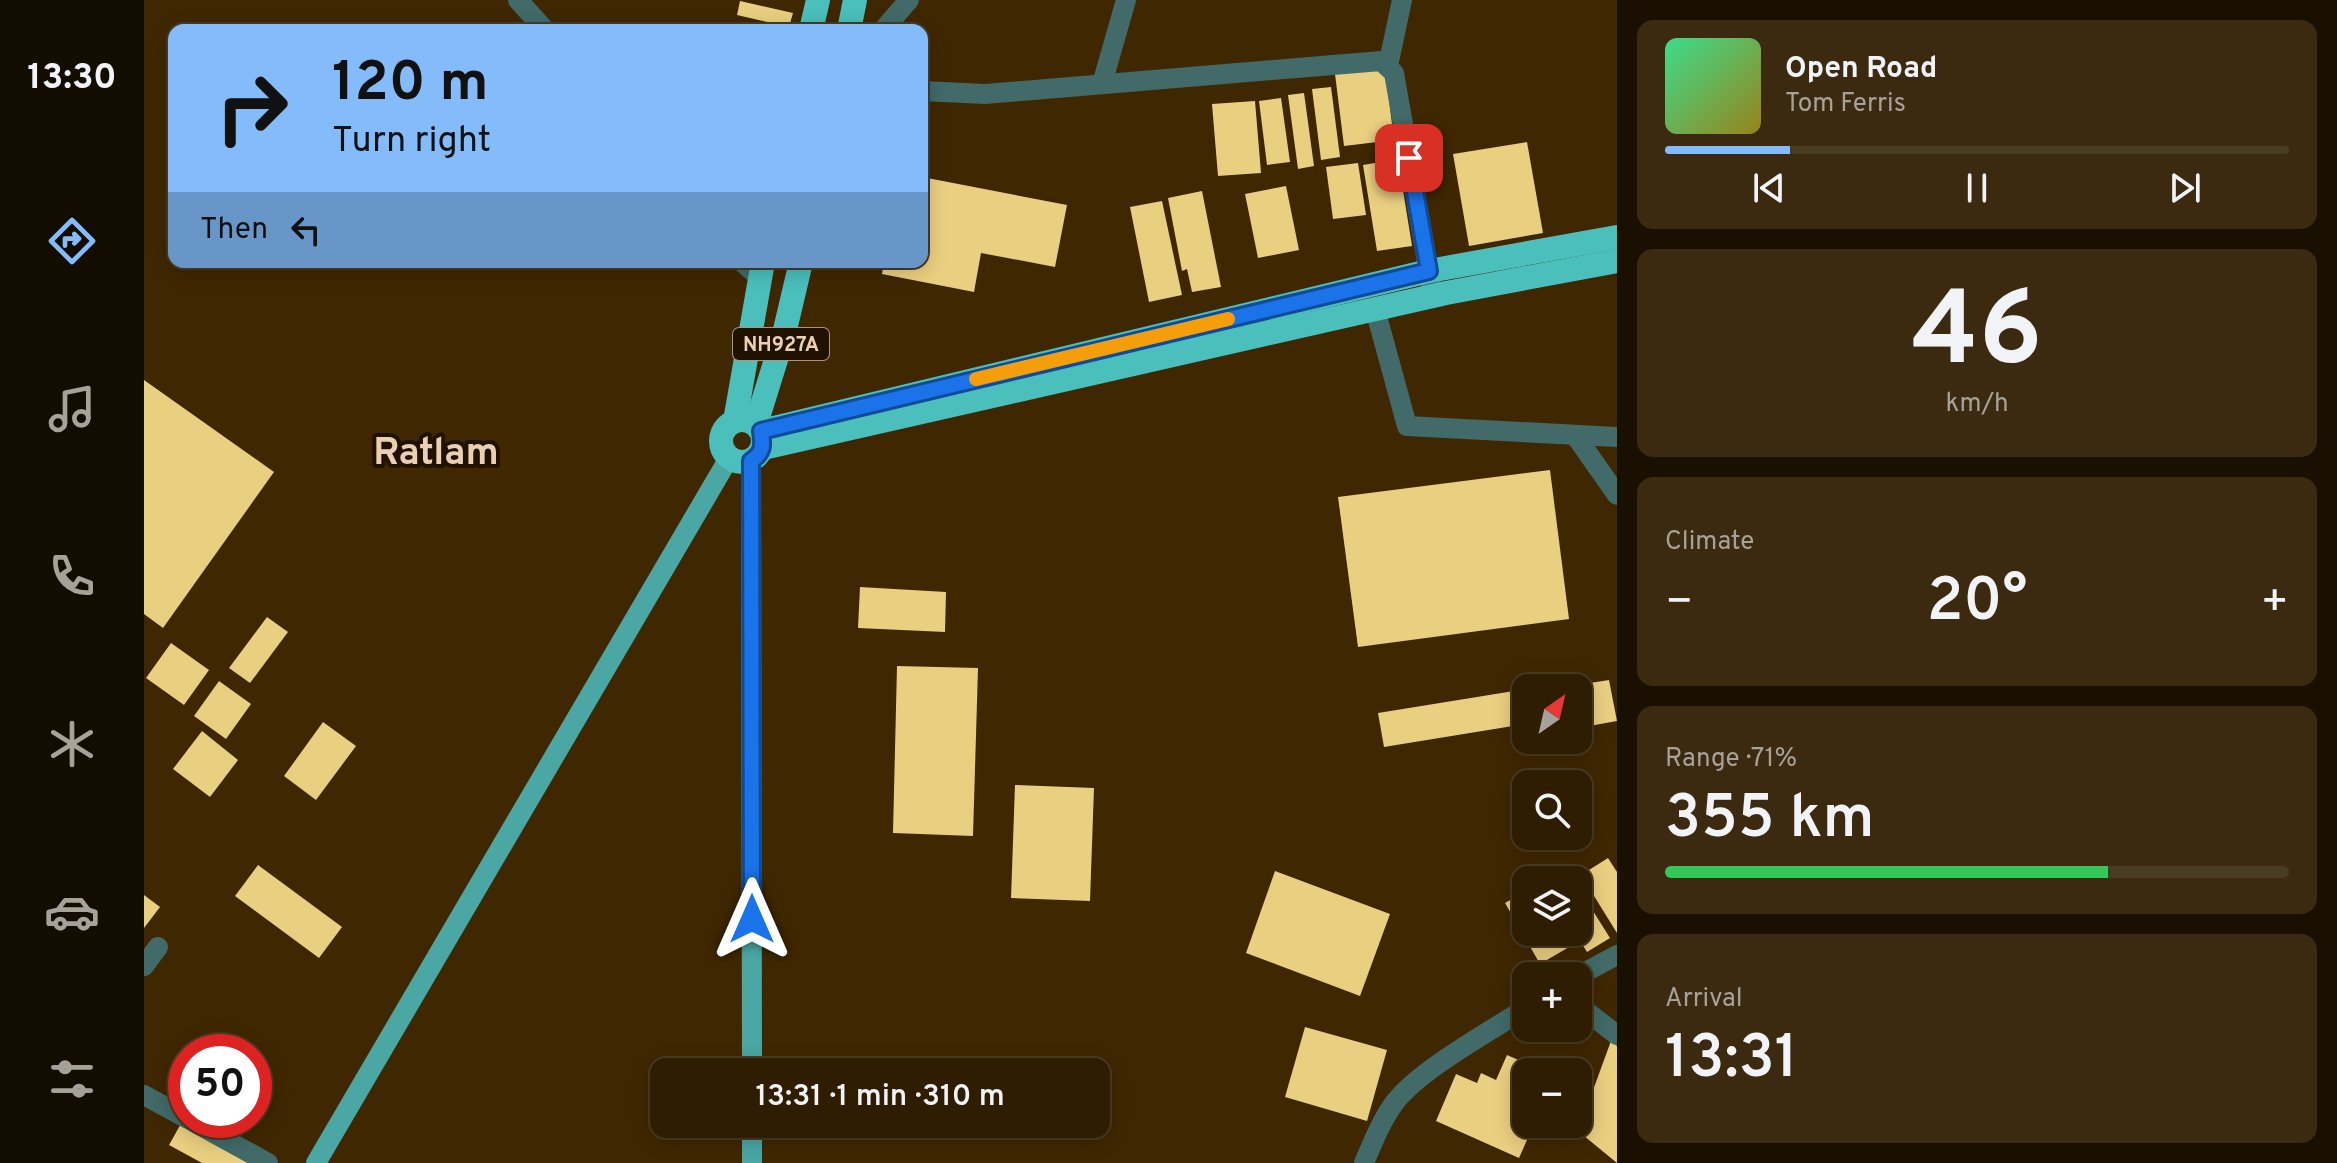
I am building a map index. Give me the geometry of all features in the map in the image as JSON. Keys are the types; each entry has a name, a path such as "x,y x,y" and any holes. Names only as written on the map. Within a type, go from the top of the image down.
{"highway":[{"path":"811,24 818,0"},
{"path":"850,24 855,0"},
{"path":"749,440 1429,271 1617,237"},
{"path":"749,440 1433,296 1617,261"},
{"name":"NH927A","path":"749,440 755,268"},
{"name":"NH927A","path":"749,440 784,334 800,268"}],"main road":[{"path":"749,440 752,1058"},
{"path":"316,1163 749,440"},
{"path":"752,1138 752,1163"}],"street":[{"path":"518,0 540,24"},
{"path":"808,0 809,24"},
{"path":"888,24 909,0"},
{"path":"1102,84 1126,0"},
{"path":"1388,66 1402,0"},
{"path":"928,91 985,94 1381,61 1394,73 1433,296"},
{"path":"1375,309 1407,426 1617,437"},
{"path":"1575,435 1617,495"},
{"path":"144,966 158,947"},
{"path":"1592,968 1617,955"},
{"path":"1592,1016 1617,1035"},
{"path":"1364,1163 1379,1127 1396,1101 1418,1080 1512,1017"},
{"path":"144,1095 168,1108"},
{"path":"223,1138 268,1163"}],"building":[{"path":"740,1 793,13 790,24 737,15"},
{"path":"1385,68 1394,140 1344,146 1335,74"},
{"path":"1331,87 1340,157 1321,160 1312,89"},
{"path":"1304,93 1314,166 1298,169 1288,95"},
{"path":"1281,98 1290,162 1267,165 1259,101"},
{"path":"1255,101 1261,173 1218,176 1212,104"},
{"path":"1527,142 1543,233 1469,246 1453,154"},
{"path":"1398,159 1412,246 1377,251 1363,165"},
{"path":"1358,163 1366,215 1333,219 1326,167"},
{"path":"928,178 1067,205 1055,267 981,253 974,292 882,274 883,268 928,268"},
{"path":"1286,186 1299,250 1258,258 1245,194"},
{"path":"1202,191 1221,287 1192,292 1187,269 1182,271 1168,198"},
{"path":"1162,201 1182,295 1149,302 1130,207"},
{"path":"144,380 274,472 163,628 144,614"},
{"path":"1550,470 1569,619 1358,647 1338,497"},
{"path":"860,587 946,592 945,632 858,628"},
{"path":"267,617 288,632 250,683 229,668"},
{"path":"171,643 209,670 184,705 146,678"},
{"path":"897,666 978,668 973,836 893,833"},
{"path":"1609,680 1617,721 1592,725 1592,683"},
{"path":"219,681 251,704 226,739 194,716"},
{"path":"1512,691 1512,726 1384,747 1378,713"},
{"path":"323,722 356,746 316,800 284,776"},
{"path":"202,731 238,760 210,797 173,769"},
{"path":"1015,785 1094,788 1090,901 1011,898"},
{"path":"1608,858 1617,872 1617,933 1592,893 1592,868"},
{"path":"258,865 342,927 319,958 235,896"},
{"path":"1275,871 1390,914 1360,996 1246,953"},
{"path":"144,895 160,907 144,928"},
{"path":"1512,899 1512,915 1505,903"},
{"path":"1592,909 1610,938 1587,952 1583,946 1592,946"},
{"path":"1530,946 1571,946 1543,962 1539,962"},
{"path":"1305,1027 1387,1050 1367,1121 1285,1097"},
{"path":"1611,1041 1617,1046 1617,1163 1587,1138 1592,1138 1592,1093"},
{"path":"1507,1055 1514,1058 1512,1138 1528,1138 1519,1158 1436,1121 1456,1074 1477,1083 1481,1073 1496,1080"},
{"path":"173,1138 215,1138 259,1163 202,1163 169,1145"}],"slow traffic":[{"path":"976,379 1228,319"}],"district":[{"name":"Ratlam","path":"436,451"}],"route":[{"path":"752,919 751,461 759,456 763,448 761,431 1429,271 1409,158"}]}
